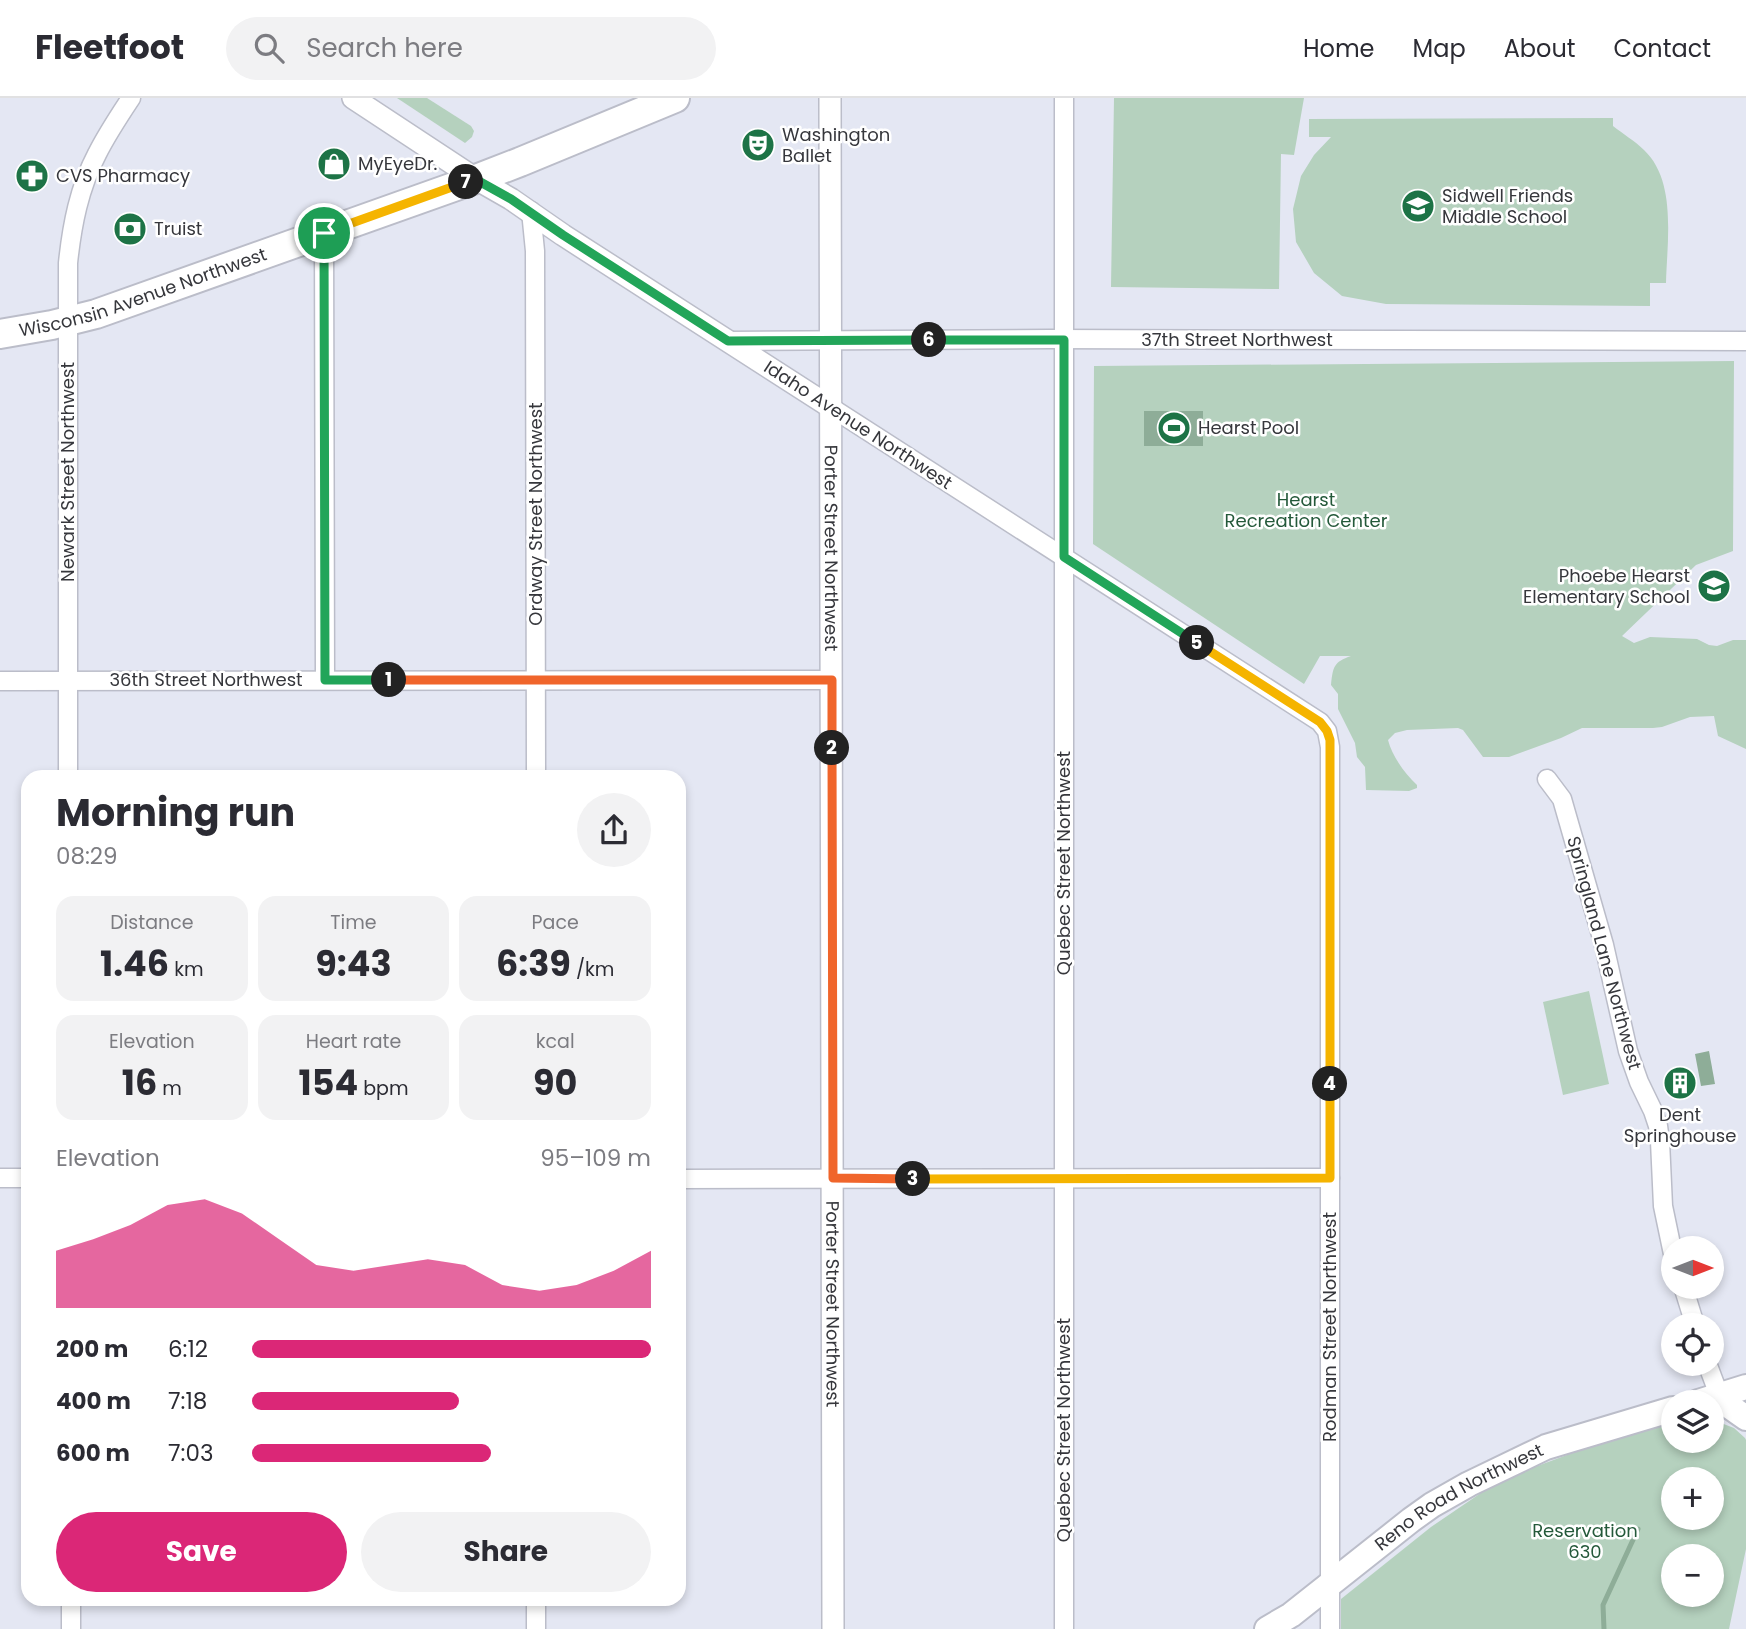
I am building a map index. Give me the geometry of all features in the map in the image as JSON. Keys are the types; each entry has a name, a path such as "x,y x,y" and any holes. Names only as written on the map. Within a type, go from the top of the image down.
{"main road":[{"name":"Wisconsin Avenue Northwest","path":"0,334 93,315 475,179 675,98"},
{"path":"1724,1394 1746,1387"},
{"path":"1724,1403 1746,1418"},
{"name":"Reno Road Northwest","path":"1267,1629 1291,1615 1425,1510 1486,1475 1546,1447 1661,1413"}],"street":[{"name":"Newark Street Northwest","path":"68,770 68,263 71,234 80,196 96,155 131,98"},
{"name":"Idaho Avenue Northwest","path":"353,98 1320,722 1327,731"},
{"name":"Porter Street Northwest","path":"830,98 833,1629"},
{"name":"Quebec Street Northwest","path":"1064,98 1064,1629"},
{"name":"Ordway Street Northwest","path":"531,211 535,251 536,770"},
{"path":"324,233 325,680"},
{"path":"535,251 549,240 563,235"},
{"name":"37th Street Northwest","path":"728,341 1746,341"},
{"name":"36th Street Northwest","path":"0,681 832,680"},
{"name":"Rodman Street Northwest","path":"1327,731 1330,747 1330,1629"},
{"name":"Springland Lane Northwest","path":"1547,779 1562,799 1607,956 1628,1051 1658,1126 1663,1206 1669,1236"},
{"path":"0,1178 21,1178"},
{"path":"686,1179 1330,1178"},
{"path":"71,1606 71,1629"},
{"path":"536,1606 536,1629"}],"green space":[{"path":"397,98 427,98 471,126 474,131 472,137 465,143"},
{"path":"1114,98 1304,98 1294,155 1281,154 1279,289 1111,287"},
{"path":"1613,118 1613,126 1640,147 1654,163 1666,195 1666,283 1650,283 1650,306 1386,304 1342,296 1314,273 1296,242 1293,209 1301,176 1314,155 1331,137 1309,137 1309,119"},
{"name":"Hearst Recreation Center","path":"1734,361 1733,551 1696,565 1622,636 1634,643 1650,637 1697,639 1717,646 1733,640 1746,640 1746,749 1718,736 1714,716 1690,717 1653,728 1582,728 1509,757 1483,757 1463,730 1458,728 1407,730 1395,733 1388,740 1396,758 1417,788 1409,791 1366,790 1365,767 1357,757 1355,743 1338,709 1338,694 1331,685 1335,666 1351,656 1320,656 1304,684 1093,544 1094,366"},
{"path":"1589,991 1609,1084 1563,1095 1543,1002"},
{"name":"Reservation 630","path":"1724,1424 1734,1428 1745,1438 1746,1549 1729,1629 1341,1629 1341,1599 1431,1527 1500,1480 1575,1452 1661,1425 1661,1453 1724,1453"}],"shaded area":[{"name":"Hearst Pool","path":"1144,411 1203,411 1203,446 1144,446"},
{"path":"1709,1051 1715,1084 1701,1086 1695,1054"}],"waterway":[{"path":"1604,1629 1603,1605 1638,1529"}],"place":[{"name":"Washington Ballet","path":"758,145"},
{"name":"MyEyeDr.","path":"334,164"},
{"name":"CVS Pharmacy","path":"32,176"},
{"name":"Sidwell Friends Middle School","path":"1418,206"},
{"name":"Truist","path":"130,229"},
{"name":"Hearst Pool","path":"1174,428"},
{"name":"Phoebe Hearst Elementary School","path":"1714,586"},
{"name":"Dent Springhouse","path":"1680,1083"}],"route":[{"path":"475,179 531,211 563,235 728,341 1064,340 1064,557 1320,722 1330,740 1330,1178 833,1178 832,680 325,680 324,233 475,179"}]}
